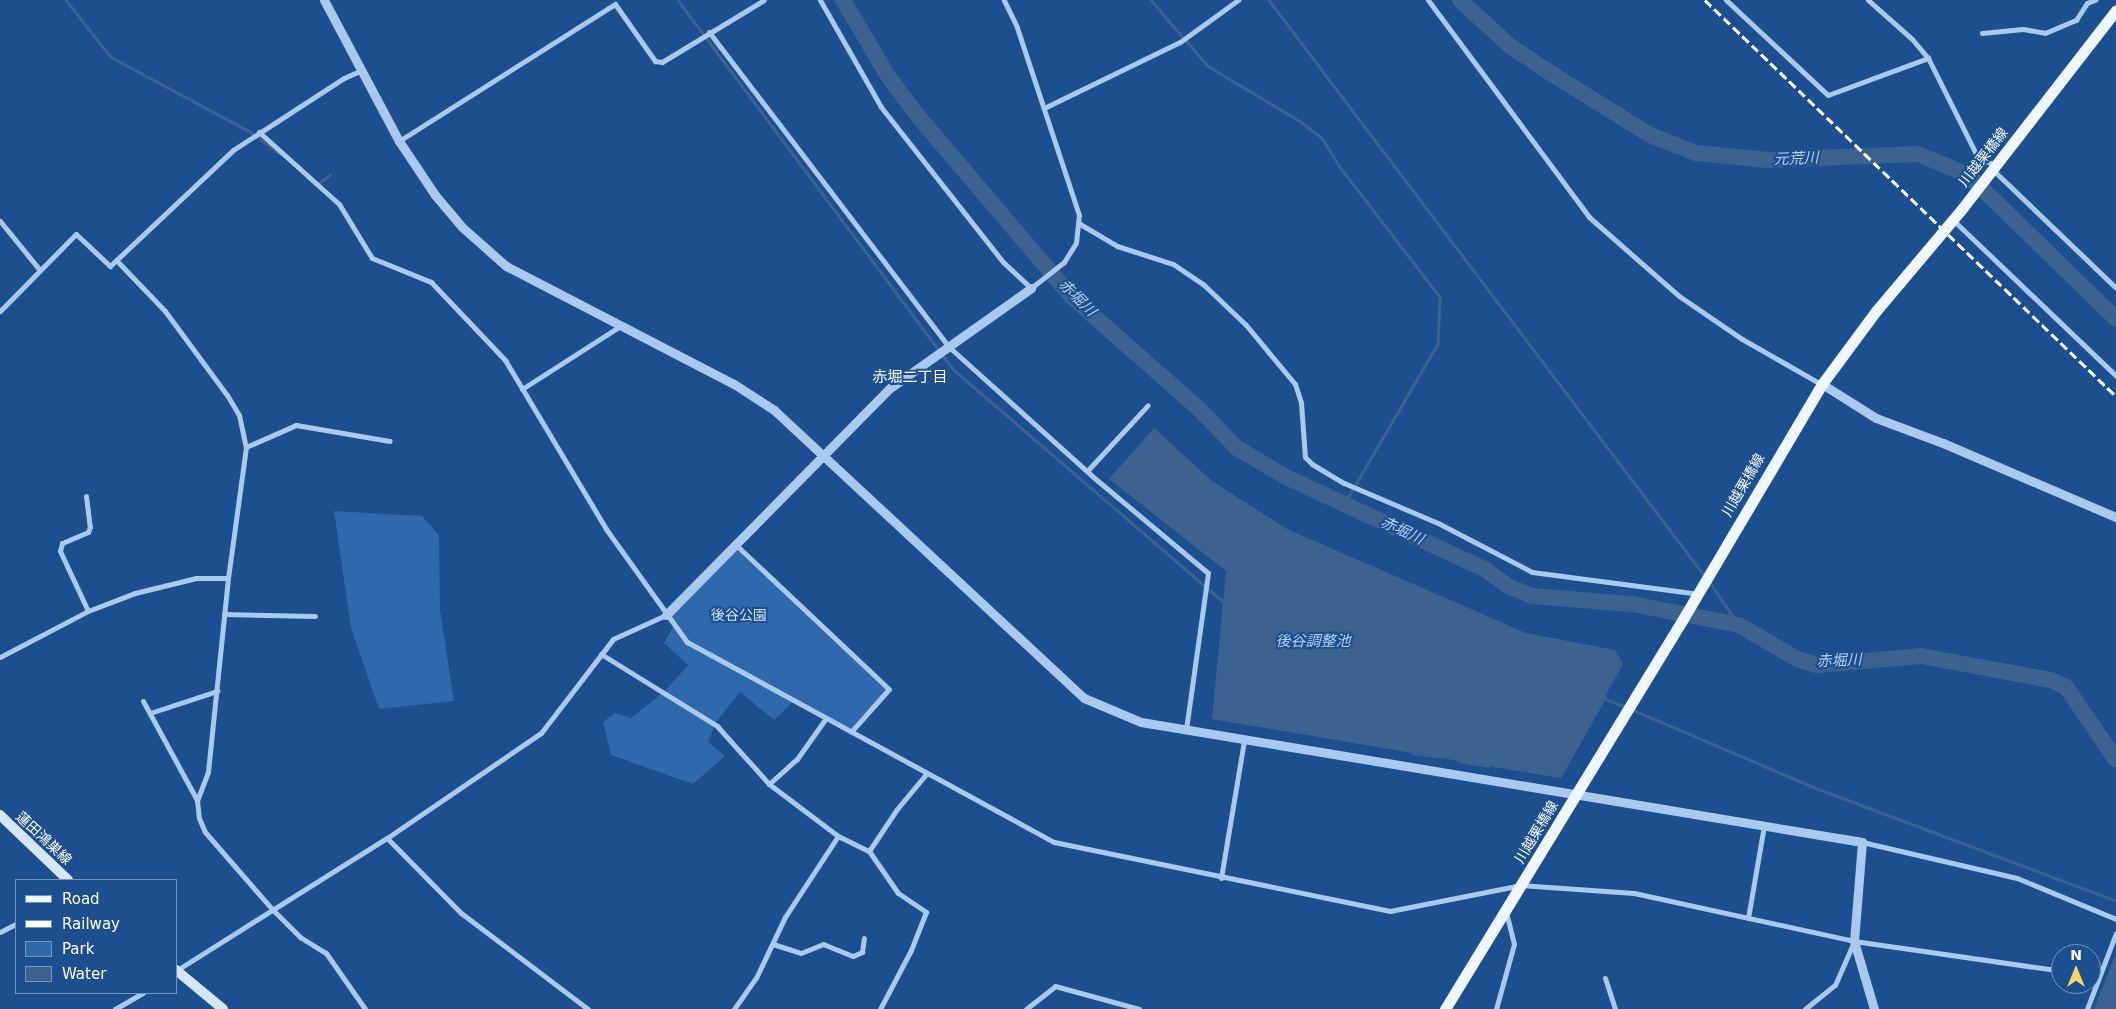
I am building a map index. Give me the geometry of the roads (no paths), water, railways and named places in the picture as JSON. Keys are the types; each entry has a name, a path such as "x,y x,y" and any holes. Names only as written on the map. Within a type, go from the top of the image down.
{"main road":[{"name":"川越栗橋線","path":"1445,1009 1683,620 1822,384 1876,311 1961,210 2116,10"},
{"name":"蓮田鴻巣線","path":"0,815 67,879"},
{"path":"178,971 223,1009"}],"street":[{"path":"324,0 399,142 435,195 462,227 506,266 758,399 825,456 1084,698 1140,722 1862,842 2017,878 2116,919"},
{"path":"399,142 615,4 655,61 662,62 764,0"},
{"path":"820,0 881,107 1003,262 1030,288"},
{"path":"178,969 387,838 542,733 612,639 624,632 666,615 890,388 1046,277 1064,262 1076,243 1080,224 1017,27 1004,0"},
{"path":"1044,108 1180,42 1238,0"},
{"path":"1428,0 1589,217 1679,296 1742,339 1822,384 1876,418 1943,443 2116,518"},
{"path":"1726,0 1828,95 1928,58"},
{"path":"1868,0 1912,39 1928,58 1978,158 1993,169 2116,288"},
{"path":"1982,33 2023,29 2046,33 2076,20 2088,3 2095,0"},
{"path":"709,32 949,347 1208,573 1186,730"},
{"path":"0,311 76,234 110,266 233,150 259,132 362,70"},
{"path":"259,132 339,204 372,258 431,282 504,360 606,529 687,642 1054,842 1221,878 1390,911 1522,885 1634,893 1854,941 2051,970"},
{"path":"1953,220 2116,376"},
{"path":"0,221 39,270"},
{"path":"1080,224 1117,246 1173,264 1204,285 1246,326 1295,384 1301,403 1305,457 1312,464 1344,483 1438,523 1532,572 1696,597"},
{"path":"117,261 165,311 227,395 239,415 246,447 228,578 208,772 197,800"},
{"path":"522,388 620,326"},
{"path":"1088,470 1148,405"},
{"path":"246,447 296,425 390,441"},
{"path":"86,496 90,526 88,532 62,543 60,551 88,611"},
{"path":"736,545 889,689 851,732"},
{"path":"0,657 88,611 135,593 196,578 228,578"},
{"path":"224,614 315,616"},
{"path":"601,654 717,726 769,784 838,836 869,851 898,893 926,912 911,950 880,1009"},
{"path":"150,713 216,691"},
{"path":"143,701 197,800 205,832 272,909 300,937 326,953 365,1009"},
{"path":"769,784 797,759 826,718"},
{"path":"1221,878 1244,740"},
{"path":"869,851 897,809 927,773"},
{"path":"1748,918 1764,825"},
{"path":"734,1009 756,978 785,917 838,836"},
{"path":"387,838 461,913 588,1009"},
{"path":"1805,1009 1835,985 1854,941 1862,842"},
{"path":"1496,1009 1514,944 1505,910"},
{"path":"0,932 15,924"},
{"path":"2101,971 2116,934"},
{"path":"773,944 801,953 823,944 853,956 862,952 864,938"},
{"path":"1854,941 1874,1009"},
{"path":"1605,978 1615,1009"},
{"path":"1026,1009 1055,986 1139,1009"},
{"path":"115,1009 141,994"},
{"path":"2087,1009 2092,994"}],"water":[{"name":"後谷調整池","path":"1154,428 1212,481 1287,529 1526,633 1615,650 1623,664 1559,778 1212,719 1226,571 1109,479"},
{"path":"2116,953 2116,1009 2094,1009"}],"waterway":[{"path":"66,0 111,57 251,132 279,153"},
{"path":"678,0 939,350"},
{"name":"赤堀川","path":"843,0 888,76 917,115 1072,297 1200,410 1237,448 1286,477 1486,570 1508,586 1532,596 1632,604 1739,625 1797,659 1817,665 1921,656 2051,680 2066,687 2116,760"},
{"path":"1151,0 1208,66 1300,121 1323,139 1340,167 1440,297 1438,344 1344,505"},
{"path":"1269,0 1704,575"},
{"name":"元荒川","path":"1460,0 1510,46 1552,74 1650,135 1696,153 1768,160 1918,154 1968,175 2116,319"},
{"path":"317,184 330,175"},
{"path":"942,354 954,370 1225,603"},
{"path":"1709,581 1739,625"},
{"path":"1560,776 1604,698 1625,707"},
{"path":"1633,710 1816,788 2116,901"},
{"path":"1413,753 1440,757"},
{"path":"1460,761 1489,766"}],"railway":[{"path":"1705,0 2116,396"}],"district":[{"name":"赤堀二丁目","path":"910,378"}],"park label":[{"name":"後谷公園","path":"739,615"}]}
